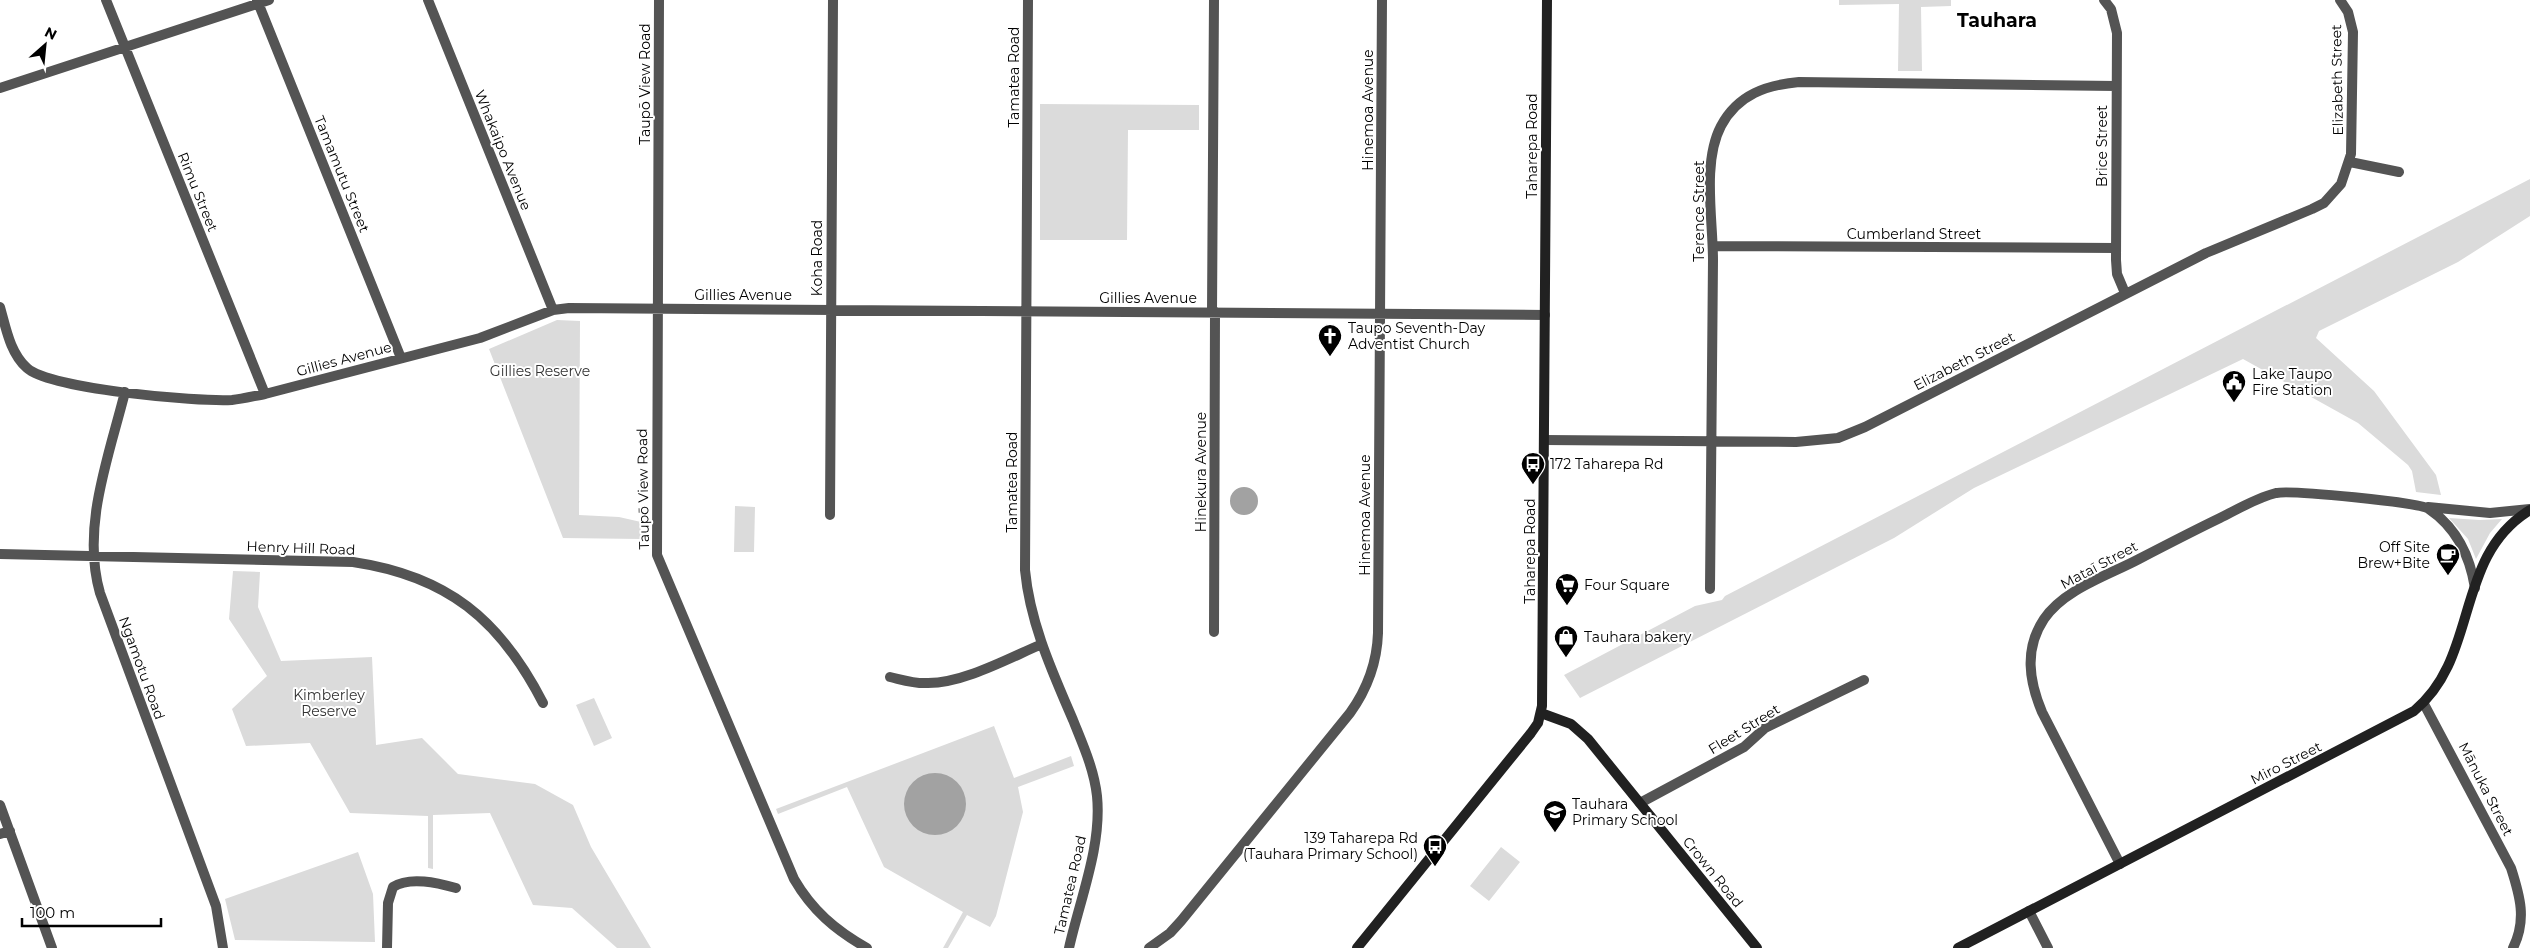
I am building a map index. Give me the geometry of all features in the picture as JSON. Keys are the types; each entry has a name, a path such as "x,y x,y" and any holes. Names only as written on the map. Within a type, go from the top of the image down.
{"street":[{"name":"Rimu Street","path":"106,0 265,394"},
{"path":"0,88 258,2 269,0"},
{"name":"Whakaipo Avenue","path":"428,0 553,310"},
{"name":"Taupō View Road","path":"659,0 655,531 659,561 794,878 806,900 820,915 835,929 866,948"},
{"name":"Koha Road","path":"830,515 832,0"},
{"name":"Tamatea Road","path":"1028,0 1025,570 1030,606 1042,644 1088,760 1097,795 1096,834 1069,948"},
{"name":"Hinekura Avenue","path":"1214,0 1214,632"},
{"name":"Hinemoa Avenue","path":"1149,948 1170,933 1181,921 1344,720 1359,700 1372,672 1378,633 1382,0"},
{"name":"Taharepa Road","path":"1357,948 1531,733 1541,713 1543,698 1547,0"},
{"name":"Brice Street","path":"2104,0 2111,9 2117,32 2116,248 2118,274 2125,293"},
{"name":"Elizabeth Street","path":"1544,440 1796,442 1838,438 1865,427 2206,252 2297,216 2324,202 2341,184 2350,162 2353,32 2348,12 2340,0"},
{"name":"Tamamutu Street","path":"258,2 401,358"},
{"name":"Terence Street","path":"1710,589 1713,246 1711,166 1716,137 1729,114 1752,93 1765,87 1799,82 2116,86"},
{"path":"2350,162 2399,172"},
{"name":"Cumberland Street","path":"1713,246 2116,248"},
{"name":"Gillies Avenue","path":"0,307 9,338 20,361 36,375 66,383 125,392 212,400 232,400 265,394 480,338 553,310 657,309 1545,315"},
{"name":"Ngamotu Road","path":"125,392 97,506 92,557 100,593 216,906 223,936 223,948"},
{"name":"Mataī Street","path":"2120,864 2034,692 2030,672 2030,652 2044,618 2071,594 2252,502 2275,494 2309,492 2428,508 2490,513 2530,510"},
{"path":"2428,508 2449,528 2466,550 2475,588"},
{"name":"Miro Street","path":"1958,948 2401,720 2424,704 2440,685 2446,673 2489,551 2498,537 2516,518 2530,510"},
{"name":"Henry Hill Road","path":"0,554 353,562 397,570 437,587 476,612 515,653 543,703"},
{"path":"890,677 912,683 930,683 957,679 1042,644"},
{"name":"Fleet Street","path":"1640,803 1744,747 1765,728 1864,680"},
{"name":"Mānuka Street","path":"2424,704 2511,868 2523,914 2514,948"},
{"name":"Crown Road","path":"1541,713 1560,719 1580,731 1757,948"},
{"path":"0,805 5,832 52,948"},
{"path":"387,948 388,903 393,887 408,882 440,884 456,888"},
{"path":"2028,911 2048,948"}],"green space":[{"path":"1839,0 1951,0 1951,6 1921,7 1922,71 1898,71 1899,4 1839,5"},
{"path":"1040,104 1199,105 1199,130 1128,130 1127,240 1040,240"},
{"path":"2530,179 2530,216 2458,262 2319,331 2316,338 2374,391 2436,475 2441,495 2416,492 2412,471 2408,465 2358,423 2243,359 1974,488 1894,538 1580,698 1564,675 1695,606 1722,600 1725,596"},
{"name":"Gillies Reserve","path":"557,320 580,321 579,515 619,517 641,522 641,539 563,538 489,349"},
{"path":"735,506 755,507 754,552 734,552"},
{"path":"2449,518 2502,519 2490,533 2476,559 2468,539"},
{"name":"Kimberley Reserve","path":"233,571 260,572 258,607 281,661 372,657 376,745 422,738 458,774 535,784 573,805 591,847 651,948 617,948 572,908 533,905 490,813 433,815 433,869 428,868 428,816 350,813 310,743 246,746 232,709 267,676 229,619"},
{"path":"594,698 612,738 594,746 576,705"},
{"path":"994,726 1014,778 1071,756 1074,766 1018,787 1023,812 996,916 990,927 967,915 948,948 943,948 963,912 884,867 847,787 778,814 776,809"},
{"path":"1501,847 1520,862 1489,901 1470,886"},
{"path":"358,852 373,894 375,942 235,940 225,899"}],"shaded area":[{"path":"1244,487 1254,491 1258,501 1254,511 1244,515 1234,511 1230,501 1234,491"},
{"path":"935,773 952,778 957,782 961,787 966,804 961,821 957,826 952,830 935,835 918,830 913,826 909,821 904,804 909,787 913,782 918,778"}],"place":[{"name":"Taupo Seventh-Day Adventist Church","path":"1330,357"},
{"name":"Lake Taupo Fire Station","path":"2234,403"},
{"name":"172 Taharepa Rd","path":"1533,485"},
{"name":"Off Site Brew+Bite","path":"2448,576"},
{"name":"Four Square","path":"1567,606"},
{"name":"Tauhara bakery","path":"1566,658"},
{"name":"Tauhara Primary School","path":"1555,833"},
{"name":"139 Taharepa Rd (Tauhara Primary School)","path":"1435,867"}],"district":[{"name":"Tauhara","path":"1997,20"}]}
